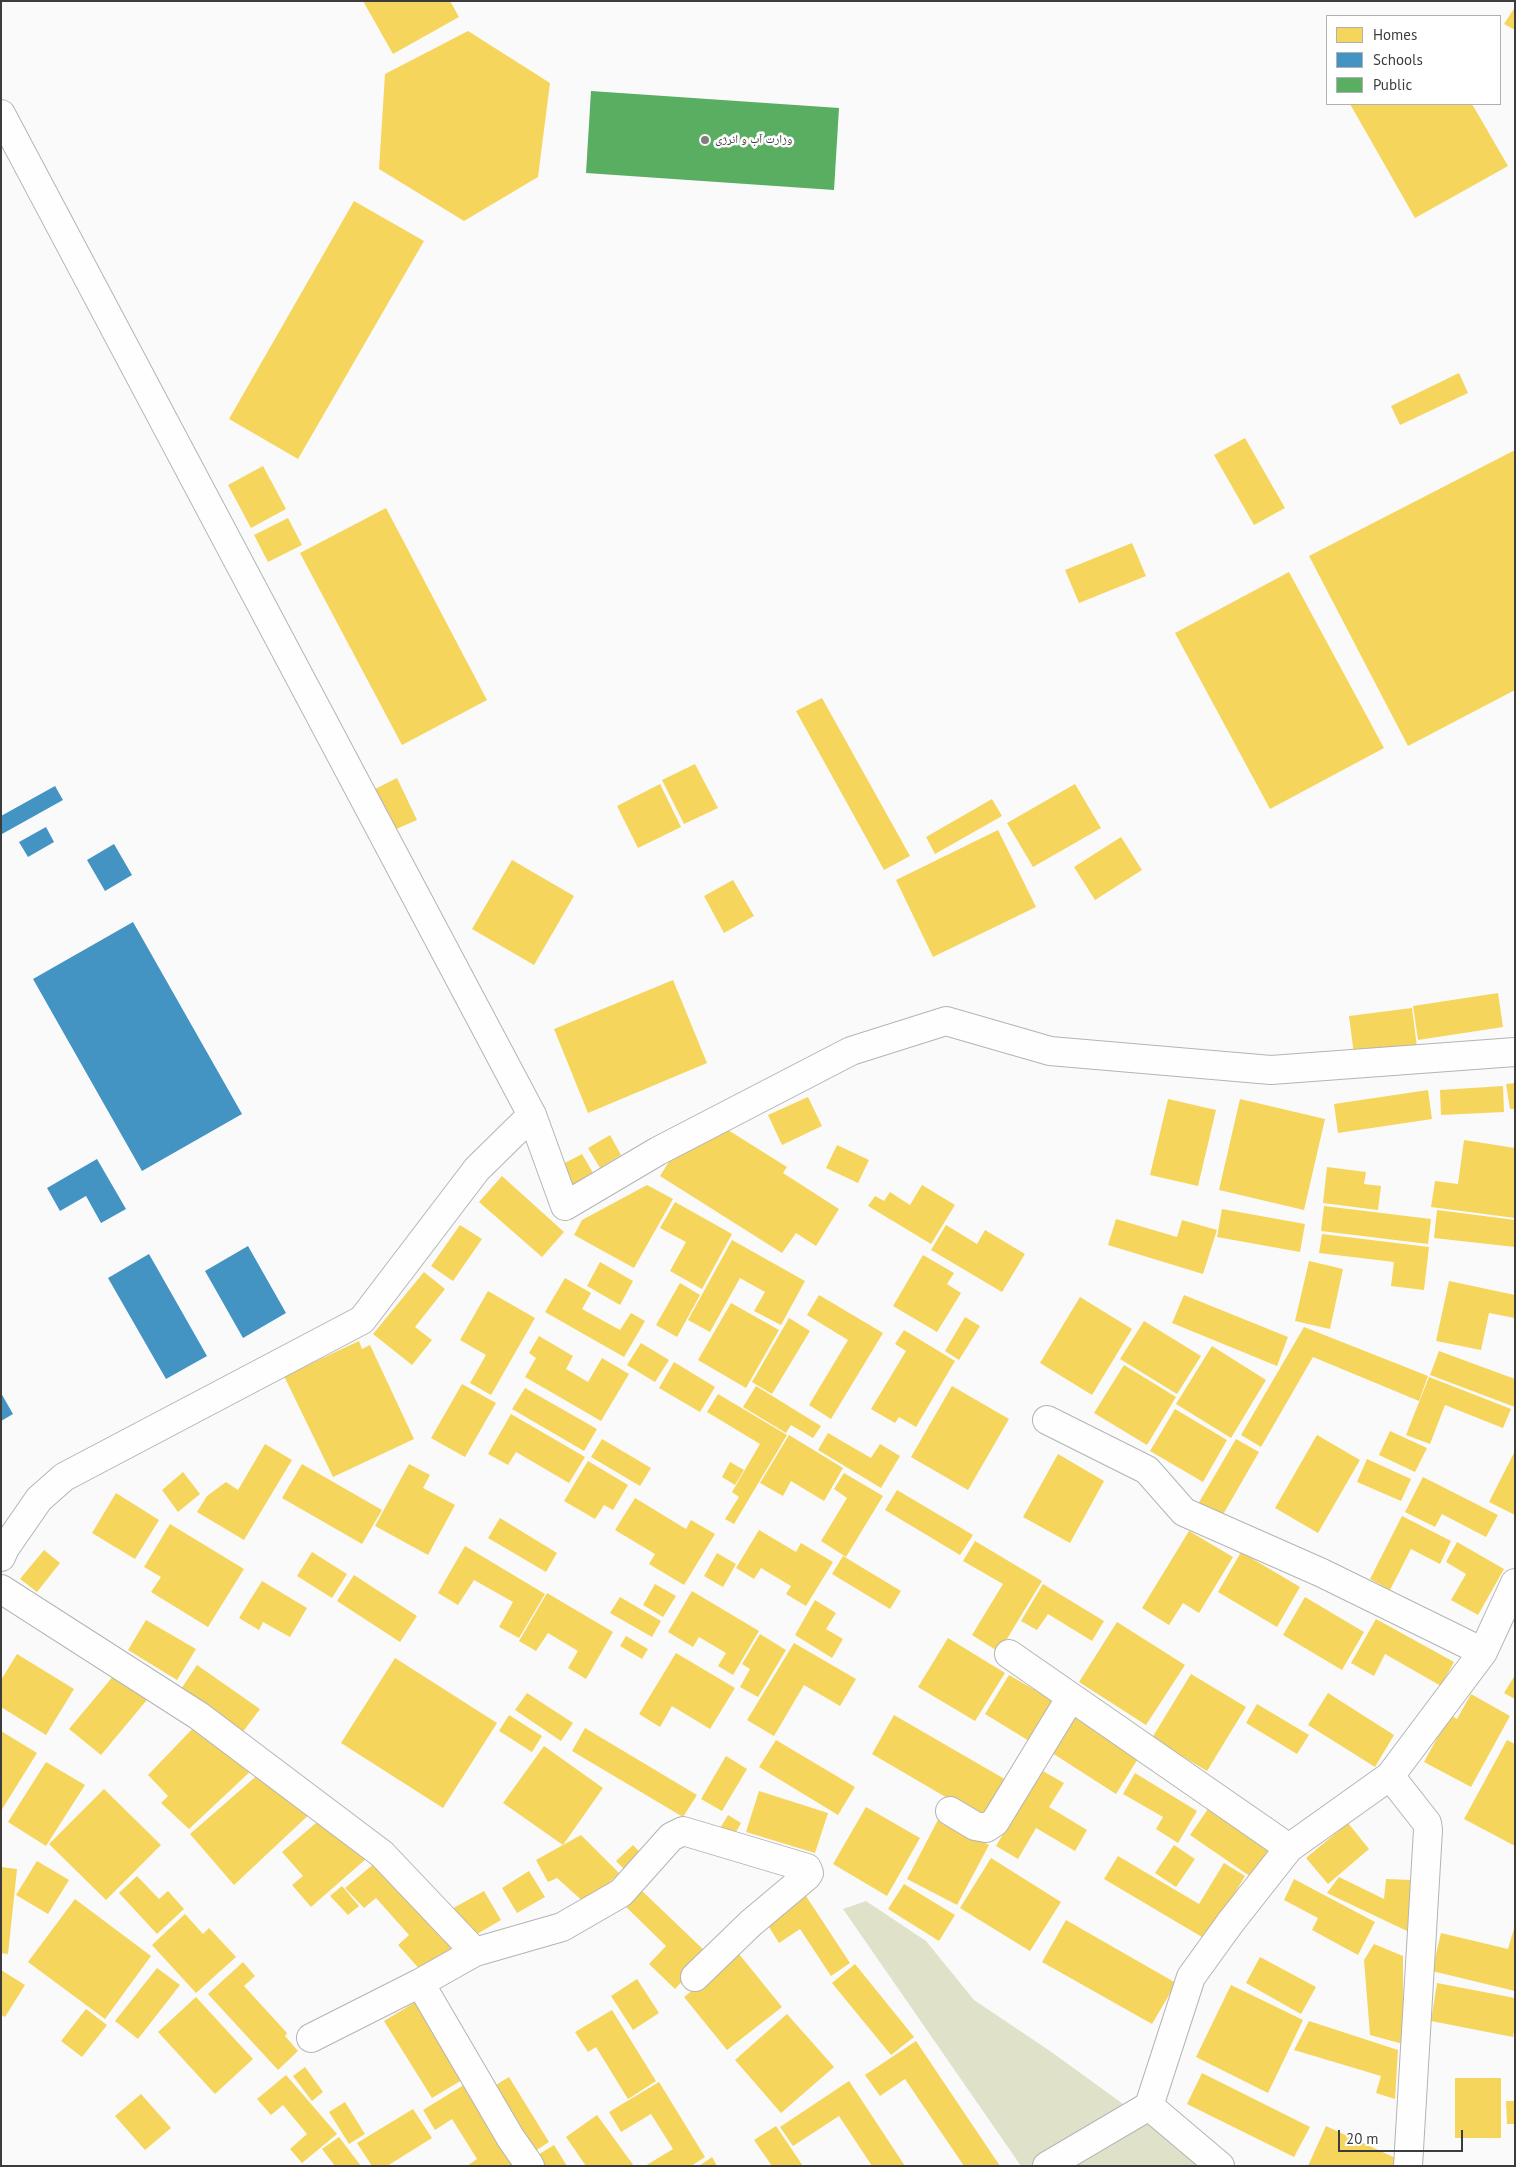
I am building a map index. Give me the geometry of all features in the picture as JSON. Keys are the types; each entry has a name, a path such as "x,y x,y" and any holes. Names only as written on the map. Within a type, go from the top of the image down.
{"street":[{"path":"1,114 532,1115 565,1206 658,1151 851,1051 946,1021 1050,1051 1271,1070 1515,1052"},
{"path":"1,1557 4,1548 39,1499 64,1477 362,1320 477,1168 532,1115"},
{"path":"1047,1420 1147,1470 1184,1512 1322,1573 1483,1652"},
{"path":"1047,2166 1149,2106 1191,1977 1289,1848 1390,1776 1483,1652 1515,1583"},
{"path":"1,1588 200,1716 382,1854 475,1952"},
{"path":"1010,1654 1289,1848"},
{"path":"950,1811 975,1826 986,1828 995,1822 1071,1697"},
{"path":"1390,1776 1427,1823 1428,1830 1408,2166"},
{"path":"311,2038 420,1983 475,1952 562,1927 621,1893 671,1837 683,1831 807,1868 809,1873 807,1876 751,1923 695,1977"},
{"path":"420,1983 505,2128 530,2166"},
{"path":"1149,2106 1220,2166"}],"green space":[{"path":"866,1901 926,1941 974,2000 1050,2051 1152,2125 1203,2166 1021,2166 843,1909"}],"building: Homes":[{"path":"363,1 450,1 459,17 393,54"},
{"path":"1515,7 1515,30 1504,24"},
{"path":"468,31 550,83 538,177 464,221 379,169 385,74"},
{"path":"1351,105 1473,105 1508,166 1415,218"},
{"path":"354,201 424,241 298,459 229,419"},
{"path":"1459,373 1468,393 1400,425 1391,406"},
{"path":"1245,438 1285,508 1254,525 1214,455"},
{"path":"1515,450 1515,690 1408,746 1309,556"},
{"path":"263,466 286,509 251,528 228,485"},
{"path":"386,508 487,700 402,745 300,553"},
{"path":"288,518 302,545 268,562 254,535"},
{"path":"1132,543 1146,576 1079,603 1065,570"},
{"path":"1289,572 1384,748 1270,809 1175,633"},
{"path":"822,698 910,856 884,870 796,711"},
{"path":"695,764 718,808 684,824 662,780"},
{"path":"397,778 417,820 394,830 375,789"},
{"path":"660,784 681,827 638,848 617,806"},
{"path":"1075,784 1101,828 1033,867 1007,823"},
{"path":"992,799 1002,816 935,854 926,837"},
{"path":"998,830 1036,907 933,957 896,880"},
{"path":"1121,837 1142,870 1095,900 1074,867"},
{"path":"512,860 574,896 534,965 472,929"},
{"path":"733,880 754,916 724,933 704,896"},
{"path":"673,980 707,1063 588,1113 554,1029"},
{"path":"1498,993 1503,1027 1418,1040 1413,1006"},
{"path":"1412,1008 1417,1047 1354,1055 1349,1016"},
{"path":"1515,1083 1515,1109 1510,1109 1506,1084"},
{"path":"1503,1086 1504,1112 1441,1115 1440,1090"},
{"path":"1428,1090 1432,1119 1338,1133 1334,1104"},
{"path":"808,1097 822,1126 782,1145 768,1115"},
{"path":"1168,1099 1216,1110 1198,1186 1150,1175"},
{"path":"1240,1099 1325,1119 1304,1210 1219,1190"},
{"path":"728,1130 787,1167 783,1173 839,1209 816,1246 796,1233 782,1253 660,1176 677,1149"},
{"path":"610,1135 621,1155 600,1168 588,1148"},
{"path":"1464,1140 1515,1148 1515,1218 1431,1207 1435,1181 1458,1184"},
{"path":"837,1145 869,1160 858,1183 826,1168"},
{"path":"582,1154 596,1178 573,1191 559,1166"},
{"path":"1327,1167 1366,1172 1364,1184 1381,1186 1378,1210 1323,1203"},
{"path":"502,1176 564,1232 542,1257 479,1202"},
{"path":"647,1185 673,1199 634,1268 574,1235 582,1220"},
{"path":"922,1185 955,1205 931,1244 868,1206 875,1196 884,1201 890,1192 910,1205"},
{"path":"675,1202 732,1234 702,1289 670,1271 686,1242 660,1228"},
{"path":"1324,1206 1431,1219 1428,1244 1321,1231"},
{"path":"1222,1209 1305,1224 1300,1252 1217,1237"},
{"path":"1437,1210 1515,1220 1515,1247 1434,1238"},
{"path":"1116,1219 1177,1237 1182,1220 1217,1230 1203,1274 1108,1245"},
{"path":"460,1225 482,1239 453,1281 431,1266"},
{"path":"946,1225 977,1244 985,1230 1025,1254 1002,1292 931,1250"},
{"path":"1322,1234 1429,1247 1424,1290 1391,1286 1394,1262 1319,1253"},
{"path":"732,1240 805,1281 781,1325 754,1311 765,1292 740,1278 710,1332 688,1320"},
{"path":"923,1255 954,1273 947,1284 961,1293 937,1332 893,1306"},
{"path":"1309,1261 1343,1269 1330,1329 1295,1321"},
{"path":"600,1262 633,1281 620,1305 587,1286"},
{"path":"424,1272 445,1289 415,1327 432,1340 412,1365 373,1334"},
{"path":"565,1278 591,1293 582,1309 620,1330 631,1313 645,1321 624,1357 545,1312"},
{"path":"1449,1281 1515,1295 1515,1318 1489,1313 1481,1350 1436,1341"},
{"path":"680,1283 700,1295 677,1337 656,1325"},
{"path":"488,1291 535,1318 491,1395 470,1383 486,1355 460,1340"},
{"path":"819,1295 883,1333 831,1419 809,1405 848,1340 807,1315"},
{"path":"1184,1295 1288,1337 1277,1366 1172,1323"},
{"path":"1080,1297 1132,1329 1092,1395 1040,1363"},
{"path":"731,1303 779,1330 746,1388 698,1360"},
{"path":"965,1317 980,1326 959,1360 945,1351"},
{"path":"789,1318 810,1331 772,1394 752,1382"},
{"path":"1144,1321 1201,1356 1177,1394 1120,1359"},
{"path":"1304,1327 1428,1376 1419,1401 1313,1357 1261,1447 1241,1435"},
{"path":"904,1330 955,1361 916,1427 899,1417 895,1423 871,1409 906,1351 895,1344"},
{"path":"539,1336 573,1356 566,1369 588,1382 602,1358 629,1374 601,1421 525,1377 536,1358 529,1353"},
{"path":"359,1341 362,1349 370,1345 414,1439 333,1477 284,1376"},
{"path":"641,1343 669,1360 655,1382 627,1365"},
{"path":"1212,1346 1266,1380 1231,1438 1176,1404"},
{"path":"1439,1351 1515,1379 1515,1407 1430,1375"},
{"path":"674,1362 715,1387 700,1412 659,1388"},
{"path":"1124,1365 1176,1397 1147,1445 1094,1413"},
{"path":"1429,1377 1511,1409 1503,1428 1445,1405 1430,1444 1406,1435"},
{"path":"462,1384 496,1403 465,1457 431,1438"},
{"path":"756,1386 821,1426 813,1438 791,1425 786,1433 743,1407"},
{"path":"952,1386 1009,1419 968,1490 911,1457"},
{"path":"525,1388 597,1429 584,1451 512,1409"},
{"path":"718,1394 787,1435 734,1524 725,1519 739,1497 732,1492 760,1444 707,1412"},
{"path":"1175,1409 1227,1440 1203,1482 1150,1451"},
{"path":"511,1414 585,1457 569,1483 516,1452 508,1465 488,1454"},
{"path":"1390,1431 1427,1448 1415,1472 1379,1455"},
{"path":"828,1433 871,1458 880,1444 900,1456 881,1488 818,1450"},
{"path":"789,1435 843,1468 824,1501 791,1481 783,1496 760,1483"},
{"path":"1317,1435 1360,1460 1318,1533 1275,1508"},
{"path":"602,1439 651,1468 640,1486 591,1457"},
{"path":"1236,1439 1259,1452 1221,1518 1198,1504"},
{"path":"265,1444 292,1460 244,1540 197,1512 207,1496 226,1482 238,1490"},
{"path":"1515,1451 1515,1515 1489,1502"},
{"path":"1058,1454 1104,1481 1070,1543 1023,1517"},
{"path":"1367,1459 1411,1479 1401,1501 1357,1482"},
{"path":"588,1461 628,1485 613,1510 604,1505 595,1519 564,1501"},
{"path":"730,1462 744,1470 735,1485 722,1477"},
{"path":"302,1464 382,1510 362,1544 282,1498"},
{"path":"409,1464 430,1475 423,1488 455,1505 428,1555 375,1526"},
{"path":"183,1472 200,1494 178,1512 162,1490"},
{"path":"844,1473 883,1496 846,1557 821,1541 847,1498 834,1489"},
{"path":"1423,1477 1498,1515 1486,1537 1442,1514 1435,1527 1405,1512"},
{"path":"897,1490 973,1535 960,1555 885,1510"},
{"path":"116,1493 159,1520 135,1559 92,1533"},
{"path":"635,1498 686,1529 691,1520 715,1534 684,1585 649,1564 655,1554 615,1530"},
{"path":"1402,1516 1451,1541 1440,1564 1411,1549 1390,1590 1370,1579"},
{"path":"500,1518 557,1553 546,1572 488,1538"},
{"path":"170,1524 244,1569 208,1627 151,1592 161,1577 144,1567"},
{"path":"759,1530 796,1552 801,1543 833,1562 806,1606 786,1594 791,1586 761,1568 754,1579 736,1568"},
{"path":"1189,1531 1233,1557 1199,1613 1183,1603 1169,1625 1142,1608"},
{"path":"975,1541 1042,1581 999,1652 972,1635 1003,1584 963,1561"},
{"path":"1457,1542 1504,1569 1478,1615 1451,1600 1466,1574 1446,1562"},
{"path":"465,1546 545,1594 519,1638 499,1627 513,1602 474,1580 458,1605 438,1593"},
{"path":"44,1550 60,1563 37,1592 20,1579"},
{"path":"312,1552 347,1574 332,1598 297,1576"},
{"path":"1241,1552 1300,1587 1277,1627 1218,1592"},
{"path":"717,1553 736,1564 723,1587 704,1576"},
{"path":"843,1556 901,1591 890,1609 832,1574"},
{"path":"354,1575 417,1616 400,1642 337,1601"},
{"path":"262,1581 307,1608 290,1637 263,1622 259,1630 239,1618"},
{"path":"655,1584 676,1596 663,1617 643,1605"},
{"path":"1043,1584 1104,1621 1092,1641 1048,1614 1037,1630 1021,1621"},
{"path":"692,1591 759,1631 733,1675 718,1666 726,1653 699,1637 693,1647 668,1632"},
{"path":"547,1593 613,1632 586,1679 568,1668 578,1651 548,1633 536,1651 519,1641"},
{"path":"620,1597 661,1621 652,1637 610,1613"},
{"path":"1305,1597 1364,1632 1342,1670 1283,1635"},
{"path":"815,1600 836,1613 826,1629 843,1639 832,1658 795,1635"},
{"path":"1376,1619 1454,1662 1441,1686 1385,1654 1374,1676 1351,1663"},
{"path":"146,1620 196,1649 177,1680 128,1650"},
{"path":"1117,1622 1185,1665 1146,1725 1079,1682"},
{"path":"760,1634 786,1650 758,1697 740,1687 750,1669 742,1664"},
{"path":"626,1636 648,1649 642,1659 620,1646"},
{"path":"948,1638 1005,1673 975,1721 918,1687"},
{"path":"794,1643 856,1679 840,1706 804,1685 774,1736 747,1720"},
{"path":"676,1653 735,1688 710,1729 672,1706 660,1727 639,1714"},
{"path":"17,1654 74,1689 46,1735 1,1707 1,1680"},
{"path":"395,1658 497,1723 443,1808 341,1743"},
{"path":"197,1665 260,1709 242,1733 181,1689"},
{"path":"120,1668 151,1695 101,1755 69,1729"},
{"path":"1191,1674 1246,1707 1207,1771 1152,1738"},
{"path":"1009,1675 1059,1704 1034,1744 985,1714"},
{"path":"1515,1675 1515,1699 1504,1693"},
{"path":"527,1693 573,1723 561,1741 515,1710"},
{"path":"1328,1693 1394,1735 1375,1767 1308,1725"},
{"path":"1471,1694 1510,1716 1471,1787 1424,1762 1450,1715 1457,1719"},
{"path":"1257,1704 1309,1735 1297,1754 1246,1723"},
{"path":"509,1715 542,1736 532,1752 499,1731"},
{"path":"894,1715 1008,1781 985,1820 872,1754"},
{"path":"1072,1716 1139,1757 1116,1794 1049,1751"},
{"path":"197,1724 254,1768 189,1829 161,1803 168,1796 148,1775"},
{"path":"585,1728 697,1795 683,1817 572,1751"},
{"path":"1,1731 37,1753 1,1811"},
{"path":"776,1740 855,1787 838,1815 759,1767"},
{"path":"1507,1740 1515,1744 1515,1846 1464,1819"},
{"path":"544,1746 603,1788 563,1845 503,1803"},
{"path":"726,1756 747,1769 722,1811 701,1799"},
{"path":"46,1762 85,1785 46,1846 8,1822"},
{"path":"1041,1770 1064,1783 1049,1807 1087,1830 1075,1851 1036,1828 1018,1859 996,1846"},
{"path":"261,1772 314,1810 234,1885 190,1834"},
{"path":"1135,1773 1197,1811 1178,1843 1156,1829 1163,1817 1123,1794"},
{"path":"104,1789 161,1845 106,1900 49,1844"},
{"path":"759,1791 828,1813 815,1853 746,1832"},
{"path":"1210,1806 1273,1850 1254,1879 1190,1835"},
{"path":"866,1807 920,1838 887,1896 833,1864"},
{"path":"728,1815 741,1823 730,1843 716,1835"},
{"path":"323,1817 367,1858 311,1907 292,1885 303,1876 282,1852"},
{"path":"939,1818 989,1845 957,1905 907,1879"},
{"path":"1348,1823 1369,1849 1328,1884 1306,1858"},
{"path":"581,1835 619,1873 587,1905 557,1878 548,1882 536,1860"},
{"path":"633,1845 642,1854 625,1870 616,1861"},
{"path":"1174,1845 1195,1859 1176,1887 1155,1873"},
{"path":"1118,1856 1199,1904 1224,1863 1245,1876 1207,1940 1104,1879"},
{"path":"382,1857 457,1943 423,1973 398,1945 409,1935 376,1898 364,1908 345,1888"},
{"path":"991,1858 1061,1902 1030,1951 960,1908"},
{"path":"37,1861 69,1880 48,1914 16,1895"},
{"path":"1,1867 17,1869 8,1954 1,1953"},
{"path":"529,1871 545,1897 517,1913 502,1888"},
{"path":"137,1876 159,1899 168,1891 184,1909 157,1934 119,1893"},
{"path":"1339,1877 1384,1899 1386,1879 1412,1880 1407,1931 1327,1893"},
{"path":"1294,1879 1375,1922 1358,1955 1312,1930 1318,1918 1284,1900"},
{"path":"904,1884 955,1915 939,1941 888,1909"},
{"path":"342,1886 359,1906 348,1915 330,1896"},
{"path":"639,1888 708,1954 675,1989 649,1964 666,1946 623,1904"},
{"path":"484,1891 501,1920 465,1941 448,1911"},
{"path":"804,1893 850,1963 831,1976 800,1929 779,1943 764,1919"},
{"path":"75,1899 151,1956 105,2019 28,1962"},
{"path":"185,1914 203,1934 209,1928 236,1957 196,1993 152,1945"},
{"path":"1066,1920 1176,1983 1152,2024 1042,1962"},
{"path":"1515,1925 1515,1991 1432,1971 1441,1933 1508,1949"},
{"path":"1374,1944 1403,1956 1403,2044 1370,2035 1364,1960"},
{"path":"739,1954 782,2007 727,2050 684,1997"},
{"path":"1260,1957 1316,1987 1301,2014 1246,1983"},
{"path":"243,1962 255,1976 244,1986 287,2033 285,2036 298,2051 278,2070 208,1994"},
{"path":"855,1964 914,2037 891,2055 832,1983"},
{"path":"157,1968 180,1985 138,2039 115,2021"},
{"path":"1,1970 25,1985 5,2017 1,2015"},
{"path":"637,1979 659,2013 633,2030 611,1996"},
{"path":"1437,1983 1515,1998 1513,2037 1431,2021"},
{"path":"1231,1985 1303,2020 1268,2093 1196,2057"},
{"path":"196,1997 253,2059 215,2094 158,2032"},
{"path":"419,2000 467,2077 432,2098 384,2021"},
{"path":"86,2009 107,2025 82,2057 61,2041"},
{"path":"612,2010 656,2081 628,2099 596,2047 588,2052 575,2032"},
{"path":"787,2014 834,2067 781,2113 735,2060"},
{"path":"1309,2021 1398,2050 1395,2099 1376,2093 1381,2076 1294,2050"},
{"path":"916,2041 1000,2166 964,2166 905,2079 880,2096 865,2075"},
{"path":"305,2067 323,2092 312,2101 293,2076"},
{"path":"1202,2073 1310,2127 1294,2157 1187,2104"},
{"path":"286,2075 337,2134 302,2163 290,2149 307,2134 283,2105 271,2115 257,2099"},
{"path":"509,2077 549,2142 532,2153 491,2088"},
{"path":"1455,2078 1501,2078 1501,2138 1455,2138"},
{"path":"849,2081 905,2166 872,2166 839,2116 793,2146 780,2127"},
{"path":"659,2082 705,2157 691,2166 645,2166 673,2149 651,2114 621,2132 609,2112"},
{"path":"467,2083 517,2166 467,2166 477,2159 452,2119 435,2130 423,2110"},
{"path":"141,2094 171,2128 145,2150 115,2116"},
{"path":"1506,2101 1515,2101 1515,2124 1507,2124"},
{"path":"345,2102 365,2134 349,2144 329,2112"},
{"path":"413,2109 432,2138 387,2166 372,2166 357,2143"},
{"path":"597,2115 634,2166 586,2166 566,2137"},
{"path":"776,2126 803,2166 772,2166 754,2140"},
{"path":"1326,2126 1400,2160 1398,2166 1308,2166"},
{"path":"339,2137 361,2166 335,2166 322,2149"},
{"path":"554,2145 567,2166 542,2166 536,2156"},
{"path":"712,2157 717,2166 699,2166"}],"building: Schools":[{"path":"55,786 63,800 2,834 1,816"},
{"path":"46,827 54,842 28,857 19,842"},
{"path":"114,844 132,875 105,891 87,860"},
{"path":"133,922 242,1114 142,1171 33,979"},
{"path":"97,1159 126,1209 101,1223 86,1196 60,1211 47,1188"},
{"path":"248,1246 286,1313 243,1338 205,1271"},
{"path":"149,1254 207,1356 166,1379 108,1278"},
{"path":"1,1393 13,1414 1,1421"}],"building: Public":[{"path":"591,91 839,108 834,190 586,173"}],"place":[{"name":"وزارت آب و انرژی","path":"705,140"}]}
